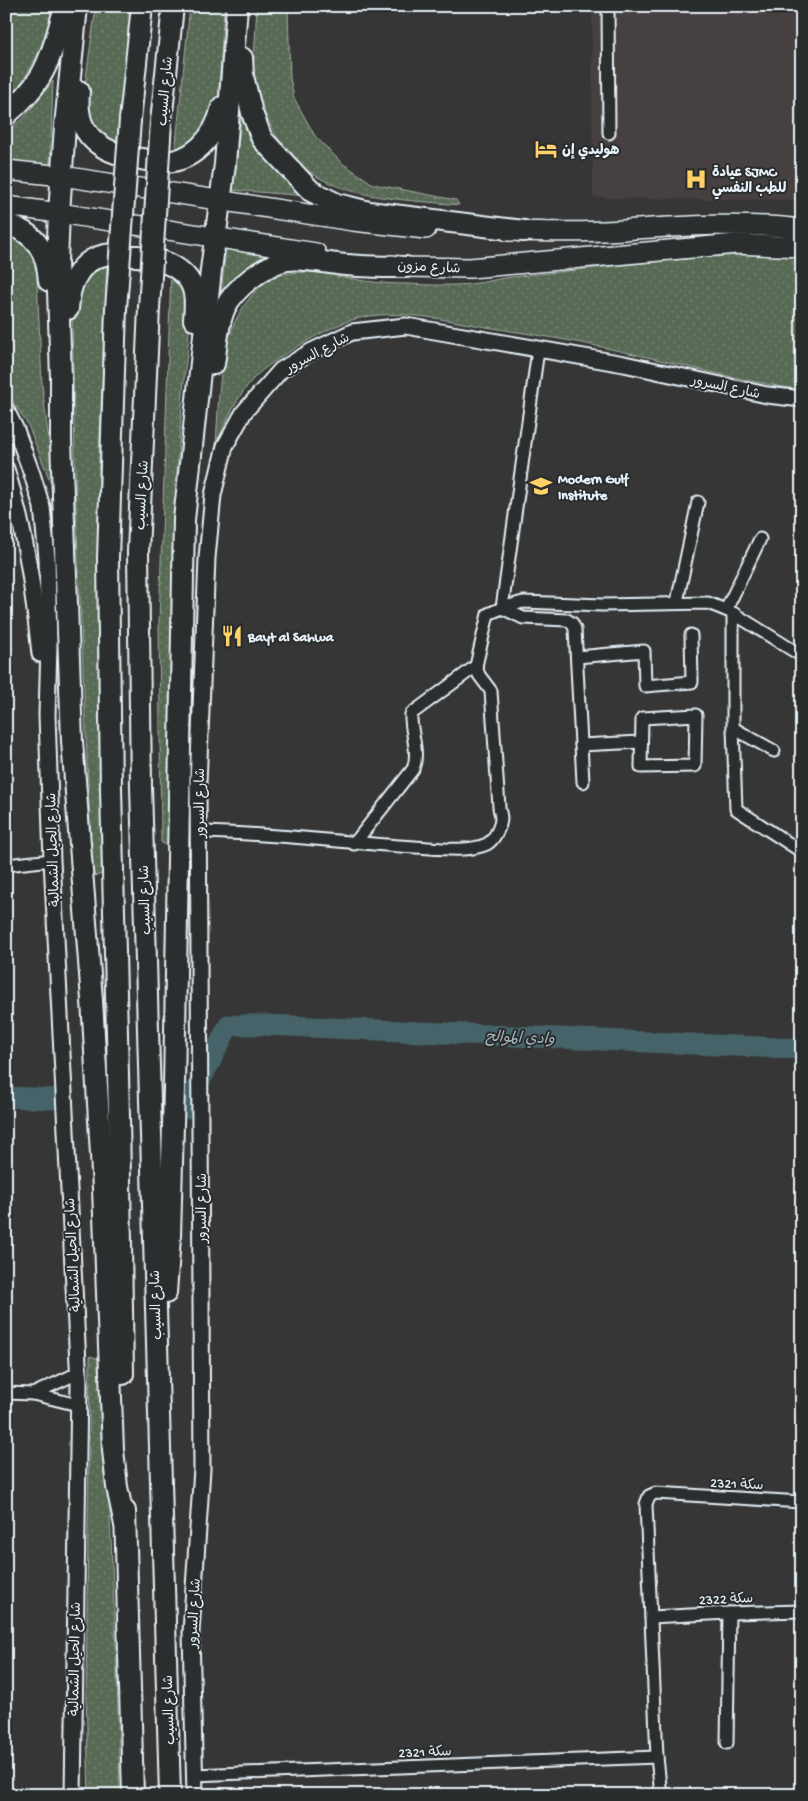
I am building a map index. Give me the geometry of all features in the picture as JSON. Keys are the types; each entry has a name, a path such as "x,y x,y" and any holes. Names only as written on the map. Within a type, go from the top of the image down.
{"highway":[{"path":"6,115 24,98 41,76 65,6"},
{"path":"79,6 82,54 78,108 80,120 86,132 96,142 112,152 126,157 159,162 176,160 200,148 211,136 218,123 222,107 226,62 237,6"},
{"path":"79,6 65,126 59,213 57,262 61,378 60,405 72,741 92,1000 114,1450 117,1487 125,1525"},
{"path":"133,1795 125,1525 120,1116 111,789 108,577 116,309 130,120 142,6"},
{"name":"شارع السيب","path":"170,1795 141,787 138,552 149,308 161,122 173,6"},
{"path":"158,1407 170,1237 184,520 225,164 237,6"},
{"path":"237,6 243,76 262,139 311,191 337,204 369,212 524,231"},
{"path":"6,224 17,227 34,238 48,267 50,369 60,405"},
{"path":"61,378 67,341 69,292 74,278 82,268 98,258 114,254 149,258 175,266 189,280 194,293 190,390 193,429"},
{"path":"184,520 199,474 220,323 226,306 235,293 264,270 287,260 305,260 372,268 406,267"}],"main road":[{"path":"6,170 62,176 354,221 437,230 574,232 737,224 802,229"},
{"name":"شارع مزون","path":"6,206 406,267 470,268 736,244 802,247"}],"street":[{"path":"608,6 609,133"},
{"name":"شارع السرور","path":"194,1795 190,1632 202,1469 198,785 207,568 213,496 225,446 244,412 281,370 312,351 352,332 406,326 624,364 767,395 802,399"},
{"path":"502,608 538,350"},
{"name":"شارع الحيل الشمالية","path":"6,410 16,430 42,507 47,558 49,645 47,715 52,860 78,1373 73,1795"},
{"name":"شارع الحيل الشمالية","path":"6,469 18,504 28,555 47,715"},
{"path":"677,602 698,502"},
{"path":"760,539 729,612 736,809 799,850"},
{"path":"198,832 236,833 354,844 450,848 477,847 489,843 496,834 501,820 490,691 479,675 476,666 488,614 502,608 523,602 602,605 677,602 708,603 729,612 801,655"},
{"path":"502,608 523,618 567,620 575,629 583,782"},
{"path":"576,657 644,651 645,686 692,682 691,635"},
{"path":"354,844 413,769 416,761 410,723 411,714 476,666"},
{"path":"696,715 695,766 641,768 641,742 642,718 696,715"},
{"path":"733,728 774,751"},
{"path":"581,745 641,742"},
{"path":"6,865 52,860"},
{"path":"33,1394 78,1373"},
{"path":"6,1393 33,1394 78,1405"},
{"name":"سكة 2321","path":"651,1617 646,1504 649,1496 656,1493 802,1502"},
{"name":"سكة 2322","path":"651,1617 802,1611"},
{"path":"728,1743 729,1613"},
{"path":"651,1617 657,1757 661,1795"},
{"name":"سكة 2321","path":"194,1775 657,1757"}],"shaded area":[{"path":"592,6 802,6 802,200 611,198 593,196"}],"green space":[{"path":"6,6 54,6 46,34 30,69 6,102"},
{"path":"96,6 133,6 116,147 102,140 88,115 85,85"},
{"path":"190,6 224,6 218,104 206,134 175,153"},
{"path":"257,6 288,6 290,78 294,98 315,136 342,163 373,184 456,200 459,205 402,200 348,190 324,180 302,166 283,147 265,115 255,88 253,77"},
{"path":"53,81 50,165 6,160 6,132 24,118"},
{"path":"241,119 278,171 307,196 233,190"},
{"path":"6,234 21,238 36,258 42,384 52,467 52,486 28,425 6,391"},
{"path":"226,249 270,257 221,294"},
{"path":"757,254 802,258 802,390 756,382 603,347 437,318 404,315 371,316 355,319 331,328 287,353 262,371 242,393 216,443 220,380 228,340 246,303 260,287 271,279 283,274 311,272 381,283 455,285 638,264"},
{"path":"107,261 99,459 99,717 103,874 96,876 92,873 76,509 72,317 80,277"},
{"path":"171,272 180,283 185,295 188,308 189,337 178,453 174,528 171,610 172,812 170,846 166,846 161,842 159,622"},
{"path":"90,1356 103,1360 117,1673 120,1795 89,1795 86,1696"}],"waterway":[{"name":"وادي الموالح","path":"186,1108 229,1025 233,1025"},
{"name":"وادي الموالح","path":"239,1025 802,1049"},
{"name":"وادي الموالح","path":"6,1097 55,1099"}],"place":[{"name":"هوليدي إن","path":"546,149"},
{"name":"عيادة SJMC للطب النفسي","path":"696,179"},
{"name":"Modern Gulf Institute","path":"541,486"},
{"name":"Bayt al Sahwa","path":"232,636"}]}
